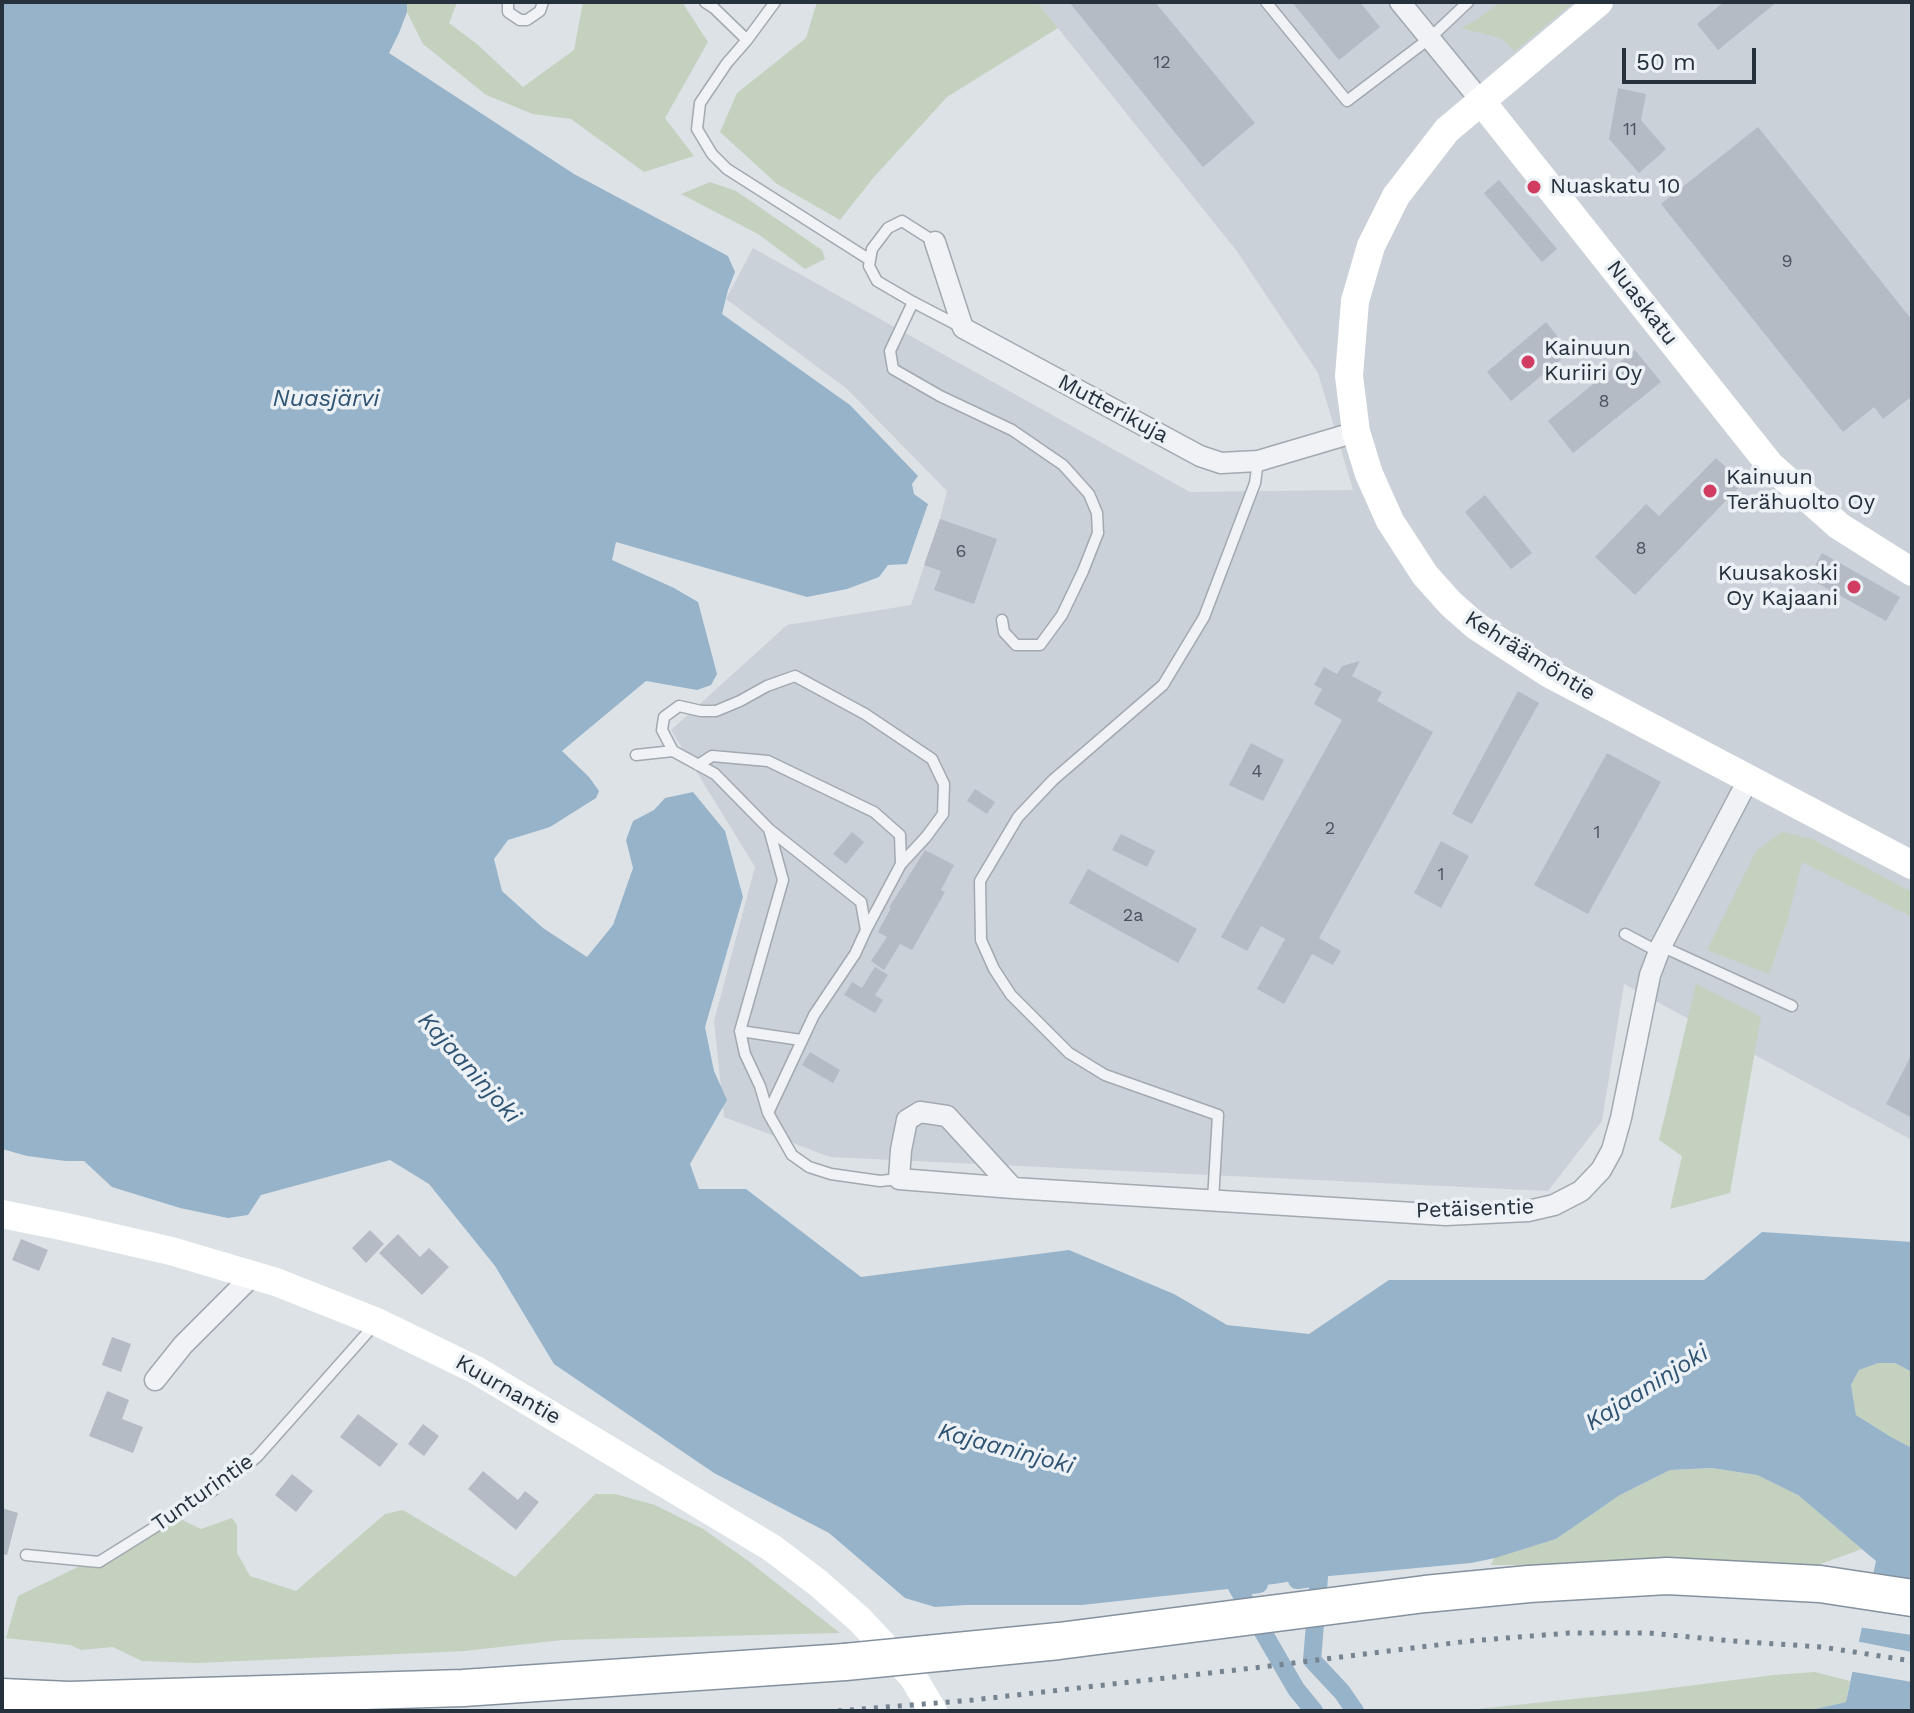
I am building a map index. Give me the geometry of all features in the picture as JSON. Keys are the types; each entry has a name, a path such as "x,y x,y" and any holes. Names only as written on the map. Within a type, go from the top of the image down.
{"highway":[{"path":"2,1697 69,1700 463,1688 845,1662 1059,1641 1529,1584 1912,1598"},
{"path":"1818,1594 1912,1620"}],"street":[{"name":"Nuaskatu","path":"1400,2 1770,465 1839,526 1912,572"},
{"name":"Kehräämöntie","path":"1599,2 1447,130 1396,196 1371,246 1355,301 1349,376 1356,432 1369,474 1390,521 1425,575 1476,626 1548,673 1912,865"},
{"path":"935,242 963,328"},
{"name":"Mutterikuja","path":"963,328 1200,456 1221,463 1258,461 1356,432"},
{"name":"Petäisentie","path":"899,1179 1446,1215 1528,1211 1554,1205 1581,1191 1601,1170 1612,1150 1650,975 1660,949 1748,780"},
{"path":"899,1179 907,1120 920,1112 947,1116 1013,1188"},
{"name":"Kuurnantie","path":"2,1214 171,1251 276,1282 377,1322 476,1370 772,1548 860,1620 913,1677 933,1711"},
{"path":"155,1380 183,1345 253,1275"}],"lane":[{"path":"508,2 508,12 520,20 527,20 540,11 543,2"},
{"path":"705,2 747,40"},
{"path":"775,2 700,103 697,129 712,154 727,169 870,260"},
{"path":"1266,2 1347,101 1430,38 1468,2"},
{"path":"935,242 902,221 888,228 872,249 869,266 877,281 963,328"},
{"path":"913,302 890,351 893,369 940,396 1012,430 1063,465 1089,494 1097,513 1098,533 1083,571 1062,615 1040,645 1016,645 1004,632 1002,620"},
{"path":"1213,1200 1218,1115 1105,1075 1059,1044 1011,995 994,969 981,940 980,881 1018,817 1053,780 1163,685 1204,617 1238,533 1255,483 1258,461"},
{"path":"768,1113 814,1015 855,954 901,864 943,814 944,784 932,759 865,714 795,676 716,711 679,706 664,717 662,730 673,751 715,774 769,829 861,902 866,930"},
{"path":"636,755 673,751"},
{"path":"698,765 712,756 768,761 824,786 874,812 900,835 901,864"},
{"path":"769,829 783,880 740,1031 745,1054 768,1113 792,1155 809,1167 831,1174 880,1181 899,1179"},
{"path":"1625,934 1792,1006"},
{"path":"740,1031 801,1040"},
{"name":"Tunturintie","path":"26,1555 99,1562 211,1492 257,1457 377,1322"}],"shaded area":[{"path":"1037,2 1912,2 1912,1140 1624,984 1602,1121 1548,1191 830,1157 724,1117 714,1021 755,867 671,730 787,625 911,605 947,491 847,389 726,299 753,248 1190,492 1353,490 1318,373 1236,250"}],"green space":[{"path":"407,2 457,2 449,23 477,44 523,87 574,50 583,2 682,2 708,42 665,118 694,156 644,172 571,119 533,114 486,95 423,44 407,12"},
{"path":"817,2 1037,2 1058,28 947,97 874,177 840,220 777,184 720,132 737,93 806,38"},
{"path":"1501,2 1574,2 1515,51 1500,38 1461,28"},
{"path":"710,182 736,191 822,250 825,259 805,269 758,234 681,194"},
{"path":"1782,832 1812,839 1912,892 1912,917 1802,862 1787,922 1769,974 1707,950 1756,851"},
{"path":"1696,984 1761,1017 1730,1193 1670,1209 1682,1156 1659,1140"},
{"path":"1878,1363 1895,1363 1912,1372 1912,1448 1856,1415 1851,1385 1859,1370"},
{"path":"1712,1468 1757,1475 1798,1495 1862,1549 1815,1566 1491,1565 1494,1558 1556,1539 1620,1495 1670,1470"},
{"path":"595,1494 615,1494 655,1505 703,1529 840,1633 562,1640 465,1651 197,1663 142,1661 113,1647 81,1650 70,1645 6,1638 18,1596 80,1566 109,1559 174,1516 201,1529 232,1518 237,1525 237,1553 250,1576 296,1591 385,1514 403,1510 515,1577"},
{"path":"1815,1672 1850,1681 1846,1702 1807,1711 1457,1711 1774,1675"}],"water":[{"name":"Nuasjärvi","path":"2,2 407,2 407,12 389,53 574,174 728,256 735,272 722,314 850,405 918,476 912,484 914,494 928,504 907,564 888,565 879,577 847,589 807,597 616,542 612,560 698,602 717,674 711,685 697,690 646,681 562,751 589,777 599,791 596,798 550,827 508,840 494,859 502,891 543,928 587,957 613,925 633,868 626,840 633,821 654,810 665,798 693,792 725,831 743,897 705,1027 714,1071 727,1100 690,1164 699,1189 746,1189 861,1277 1069,1250 1174,1294 1227,1325 1309,1334 1389,1280 1704,1280 1762,1232 1912,1242 1912,1372 1895,1363 1878,1363 1859,1370 1851,1385 1856,1415 1912,1448 1912,1711 1807,1711 1846,1702 1876,1561 1798,1495 1757,1475 1712,1468 1670,1470 1620,1495 1556,1539 1471,1563 1082,1605 935,1607 905,1598 829,1533 714,1473 554,1364 495,1266 429,1184 390,1160 261,1195 248,1215 228,1218 180,1208 112,1187 84,1161 27,1156 2,1149"}],"pier":[{"path":"1868,1578 1912,1585 1912,1635 1858,1627"},
{"path":"1855,1641 1912,1652 1912,1682 1848,1671"}],"building":[{"path":"1069,2 1155,2 1255,123 1203,167"},
{"path":"1292,2 1360,2 1380,27 1339,60"},
{"path":"1724,2 1777,2 1718,50 1697,24"},
{"path":"1618,88 1646,94 1641,120 1666,149 1639,173 1609,139"},
{"path":"1758,127 1912,320 1912,396 1883,419 1874,407 1843,432 1661,204"},
{"path":"1499,180 1557,249 1542,262 1484,193"},
{"name":"Kainuun Kuriiri Oy","path":"1546,322 1570,352 1511,401 1487,372"},
{"path":"1635,350 1661,382 1573,453 1548,421"},
{"path":"1716,458 1743,483 1635,595 1595,557 1646,504 1659,516"},
{"path":"1485,495 1532,553 1511,569 1465,512"},
{"path":"940,519 997,539 974,604 934,590 941,571 924,565"},
{"name":"Kuusakoski Oy Kajaani","path":"1822,553 1900,597 1886,621 1808,578"},
{"path":"1360,661 1352,676 1382,692 1377,701 1433,732 1319,938 1341,951 1333,965 1312,954 1284,1004 1257,989 1285,939 1261,926 1247,951 1221,937 1342,720 1314,704 1322,689 1314,685 1324,667 1337,674 1342,666"},
{"path":"1518,691 1539,703 1472,824 1452,814"},
{"path":"1251,743 1284,760 1263,801 1229,785"},
{"path":"1607,753 1661,782 1588,914 1534,885"},
{"path":"975,789 995,802 987,814 967,801"},
{"path":"852,832 864,842 846,864 833,854"},
{"path":"1121,834 1155,851 1147,867 1112,850"},
{"path":"1441,841 1469,856 1441,908 1414,893"},
{"path":"925,850 954,865 941,890 945,892 912,950 900,944 884,970 871,961 887,937 878,932"},
{"path":"1088,869 1197,929 1178,963 1069,903"},
{"path":"875,967 888,975 875,995 883,1000 875,1013 844,995 852,982 862,988"},
{"path":"810,1052 840,1070 833,1083 802,1065"},
{"path":"1912,1054 1912,1118 1886,1104"},
{"path":"370,1230 384,1244 366,1263 352,1248"},
{"path":"398,1234 420,1257 429,1248 449,1267 422,1295 379,1253"},
{"path":"21,1239 48,1250 39,1271 12,1260"},
{"path":"112,1337 131,1344 121,1372 102,1365"},
{"path":"107,1391 129,1400 122,1419 143,1427 133,1453 89,1436"},
{"path":"358,1414 398,1444 380,1467 340,1437"},
{"path":"423,1424 439,1436 424,1456 408,1444"},
{"path":"483,1471 518,1500 525,1491 539,1502 516,1530 468,1489"},
{"path":"292,1474 313,1491 296,1512 275,1495"},
{"path":"2,1508 18,1513 7,1555 2,1554"}],"waterway":[{"path":"1297,1580 1319,1577 1312,1660 1355,1711"},
{"path":"1259,1584 1237,1587 1296,1689 1314,1711"}],"railway":[{"path":"838,1711 973,1700 1469,1641 1569,1633 1649,1633 1822,1647 1912,1661"}],"place":[{"name":"Nuaskatu 10","path":"1534,187"},
{"name":"Kainuun Kuriiri Oy","path":"1528,362"},
{"name":"Kainuun Terähuolto Oy","path":"1710,491"},
{"name":"Kuusakoski Oy Kajaani","path":"1854,587"}],"water label":[{"name":"Kajaaninjoki","path":"469,1068"},
{"name":"Kajaaninjoki","path":"1647,1388"},
{"name":"Kajaaninjoki","path":"1006,1449"}]}
